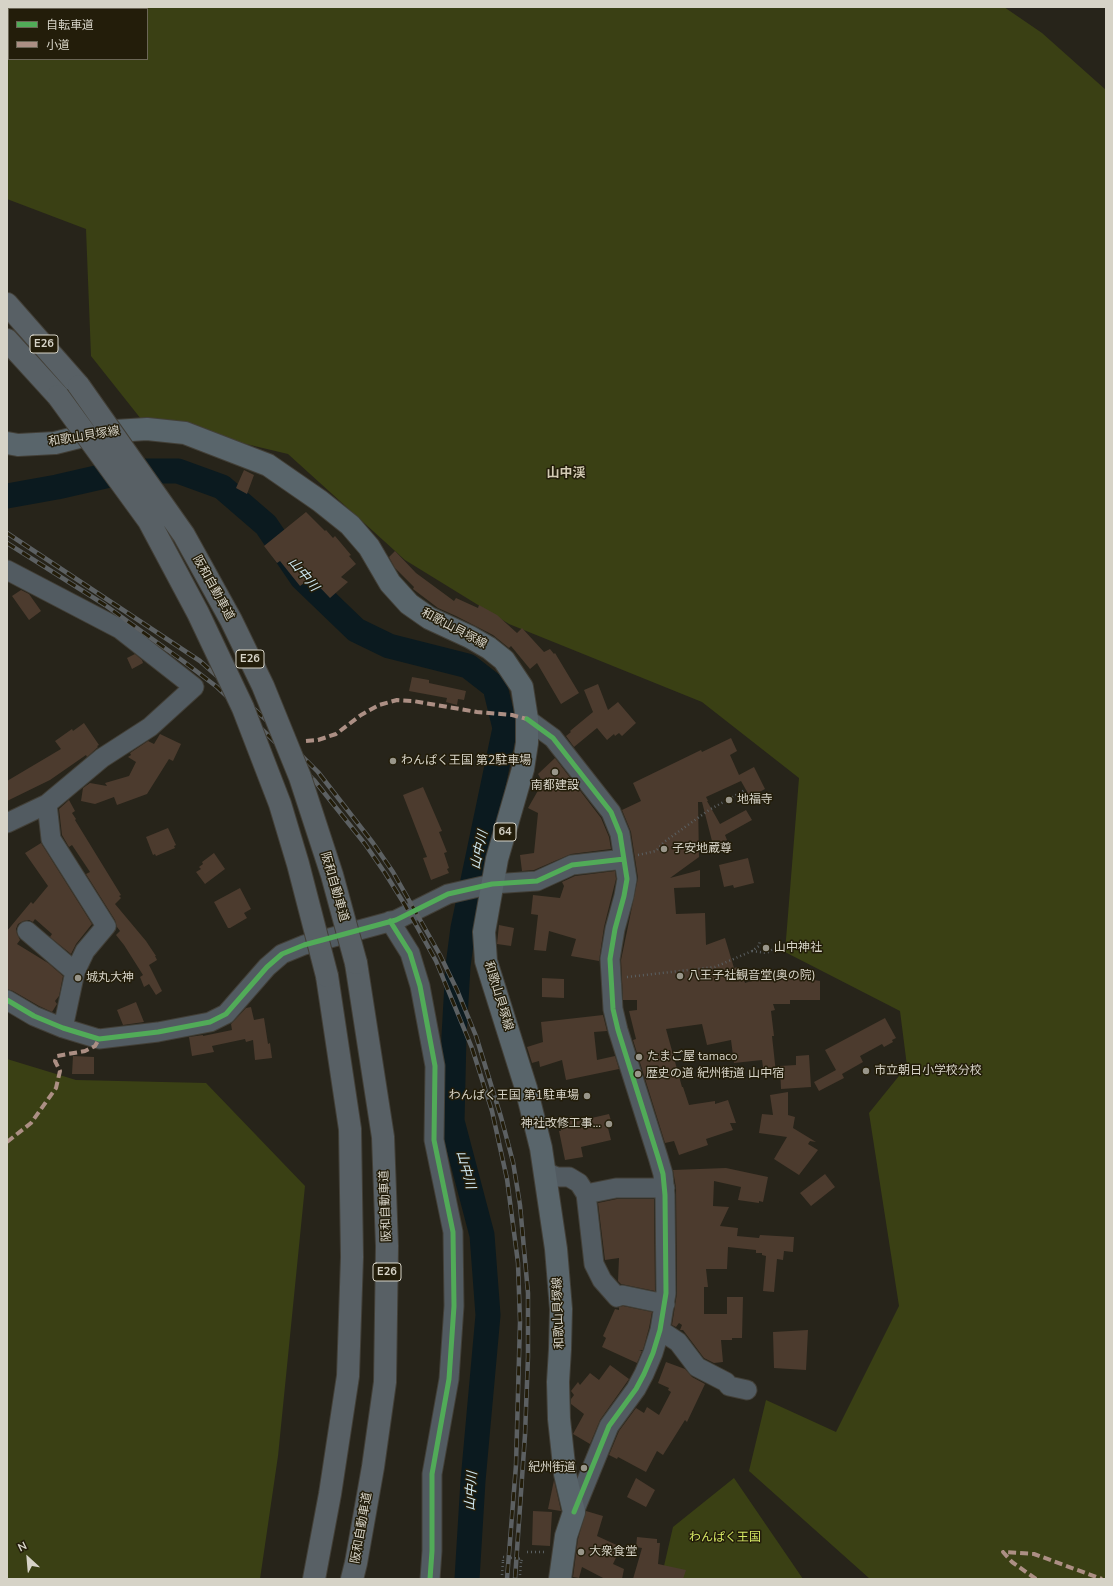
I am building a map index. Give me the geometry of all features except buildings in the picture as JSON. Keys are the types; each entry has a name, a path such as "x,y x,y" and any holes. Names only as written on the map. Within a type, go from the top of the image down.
{"highway":[{"name":"阪和自動車道","path":"8,305 79,386 184,535 231,620 263,686 300,777 332,875 356,963 383,1138 387,1246 385,1382 373,1467 352,1579"},
{"name":"阪和自動車道","path":"7,340 58,396 149,522 198,613 243,708 280,804 298,864 326,976 350,1129 352,1257 348,1376 330,1494 314,1579"},
{"path":"7,347 58,396"}],"main road":[{"name":"和歌山貝塚線","path":"7,443 18,445 55,443 99,432 147,429 185,433 268,465 320,501 350,525 369,547 390,583 409,604 429,618 489,648 504,660 522,687 526,704 527,719 527,743 523,769 497,859 486,886 484,932 486,961 526,1088 541,1148 545,1172 556,1249 561,1309 558,1382 559,1419 565,1474 574,1512"},
{"path":"560,1579 566,1536 574,1512"}],"street":[{"path":"7,570 120,629 194,687 150,727 102,758 47,804 7,823"},
{"path":"527,719 553,738 611,812 620,834 627,879 610,959 612,1009 658,1157 665,1188 665,1304 660,1330 653,1353 644,1374 636,1389 609,1426 574,1512"},
{"path":"47,804 51,839 106,926 85,951 75,972 63,1028"},
{"path":"7,1000 34,1016 63,1028 99,1039 158,1032 210,1022 226,1014 267,967 282,954 304,945 396,920 448,894 486,886 537,881 572,865 624,859"},
{"path":"390,921 410,953 420,986 435,1066 434,1140 453,1232 454,1306 449,1379 432,1474 432,1551 430,1579"},
{"path":"27,931 75,972"},
{"path":"545,1172 557,1177 570,1177 579,1183 586,1194 594,1264 602,1280 617,1297 622,1295 665,1304"},
{"path":"586,1194 616,1188 665,1188"},
{"path":"660,1330 678,1342 697,1367 726,1382 729,1386 747,1390"}],"path":[{"path":"656,851 664,842 709,810 744,790"},
{"path":"611,979 715,967 752,951 759,946 760,940"},
{"path":"752,951 767,953 778,945"},
{"path":"527,1552 546,1553 547,1546"},
{"path":"502,1575 503,1557 522,1559 520,1575"}],"green space":[{"path":"7,7 1004,7 1042,33 1106,90 1106,1579 870,1579 749,1471 766,1400 836,1432 899,1306 869,1113 907,1066 900,1011 785,952 799,778 702,702 509,624 405,560 288,454 141,419 91,356 86,229 7,199"},
{"path":"7,1059 76,1080 206,1083 305,1186 278,1456 260,1579 7,1579"},
{"name":"わんぱく王国","path":"734,1478 803,1579 661,1579 673,1527"}],"waterway":[{"name":"山中川","path":"7,496 57,487 127,471 178,471 222,487 266,525 302,578 356,630 389,646 468,666 495,687 505,728 463,928 458,966 454,1036 452,1121 482,1235 488,1315 473,1481 467,1579"}],"railway":[{"path":"7,533 200,661 263,717 318,772 373,843 393,872 440,955 457,990 476,1036 501,1117 513,1162 520,1205 528,1293 528,1357 525,1435 515,1579"},
{"path":"7,543 105,605 183,661 217,687 271,738 314,780 365,844 405,905 436,961 472,1048 492,1111 507,1179 518,1263 520,1322 516,1465 507,1579"}],"marked path":[{"path":"306,741 318,740 336,734 361,715 379,705 397,700 413,701 477,712 512,715 527,719"},
{"path":"7,1142 31,1123 56,1088 60,1071 55,1061 57,1056 85,1051 95,1046 99,1039"},
{"path":"1036,1579 1012,1562 1003,1552 1034,1554 1102,1579"}],"cycle path":[{"path":"527,719 553,738 611,812 620,834 627,879 615,929 610,959 613,1009 618,1030 663,1174 665,1195 666,1293 660,1330 653,1353 644,1374 636,1389 609,1426 574,1512"},
{"path":"7,1000 34,1016 63,1028 99,1039 158,1032 210,1022 226,1014 267,967 282,954 304,945 396,920 448,894 492,884 537,881 572,865 624,859"},
{"path":"390,921 410,953 420,986 435,1066 434,1140 453,1232 454,1306 449,1379 432,1474 432,1551 430,1579"}],"place":[{"name":"わんぱく王国 第2駐車場","path":"393,761"},
{"name":"南都建設","path":"555,772"},
{"name":"地福寺","path":"729,800"},
{"name":"子安地蔵尊","path":"664,849"},
{"name":"山中神社","path":"766,948"},
{"name":"八王子社観音堂(奥の院)","path":"680,976"},
{"name":"城丸大神","path":"78,978"},
{"name":"たまご屋 tamaco","path":"639,1057"},
{"name":"市立朝日小学校分校","path":"866,1071"},
{"name":"歴史の道 紀州街道 山中宿","path":"638,1074"},
{"name":"わんぱく王国 第1駐車場","path":"587,1096"},
{"name":"神社改修工事…","path":"609,1124"},
{"name":"紀州街道","path":"584,1468"},
{"name":"大衆食堂","path":"581,1552"}],"district":[{"name":"山中渓","path":"566,474"}]}
